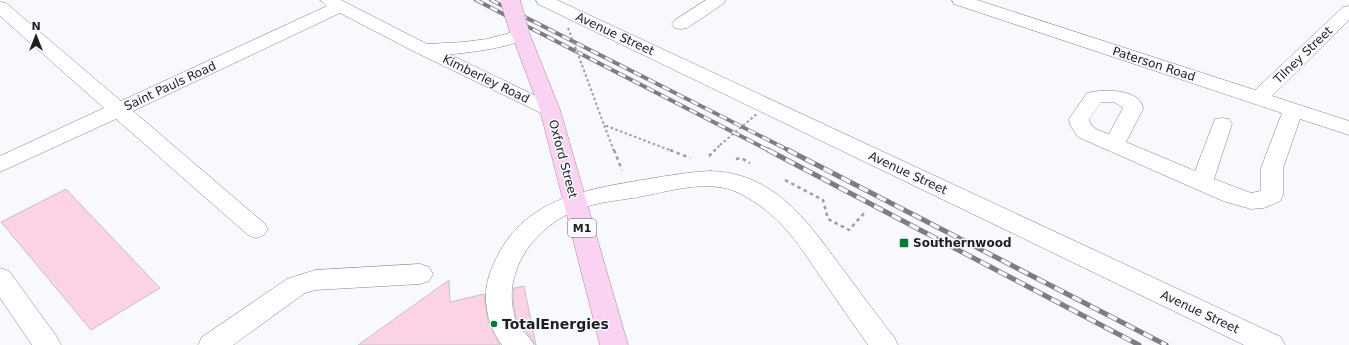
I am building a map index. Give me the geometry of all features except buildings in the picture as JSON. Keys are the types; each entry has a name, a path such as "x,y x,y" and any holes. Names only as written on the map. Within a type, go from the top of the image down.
{"main road":[{"name":"Oxford Street","path":"510,0 520,32 550,110 614,345"}],"street":[{"name":"Avenue Street","path":"544,0 1271,345"},
{"path":"681,24 717,0"},
{"name":"Paterson Road","path":"960,0 1257,99 1349,128"},
{"name":"Kimberley Road","path":"334,3 421,48 550,110"},
{"name":"Saint Pauls Road","path":"0,165 118,110 334,3"},
{"path":"0,7 256,229"},
{"name":"Tilney Street","path":"1257,99 1349,11"},
{"name":"Kimberley Road","path":"421,48 452,50 478,47 520,32"},
{"path":"1114,145 1202,183 1251,201 1264,200 1272,195 1272,168 1293,110"},
{"path":"1202,183 1222,124"},
{"path":"520,345 512,338 503,324 499,306 499,290 503,273 510,256 526,232 540,221 574,202 683,181 721,179 749,189 772,202 799,227 884,345"},
{"path":"212,345 296,286 315,280 420,274"},
{"path":"0,278 47,345"}],"path":[{"path":"568,28 604,126 631,190"},
{"path":"709,156 758,113"},
{"path":"604,126 695,160"},
{"path":"858,219 866,211"}],"railway":[{"path":"476,0 770,151"},
{"path":"491,0 790,151"},
{"path":"768,150 1139,345"},
{"path":"788,150 1166,345"}],"place":[{"name":"Southernwood","path":"904,243"},
{"name":"TotalEnergies","path":"494,324"}]}
